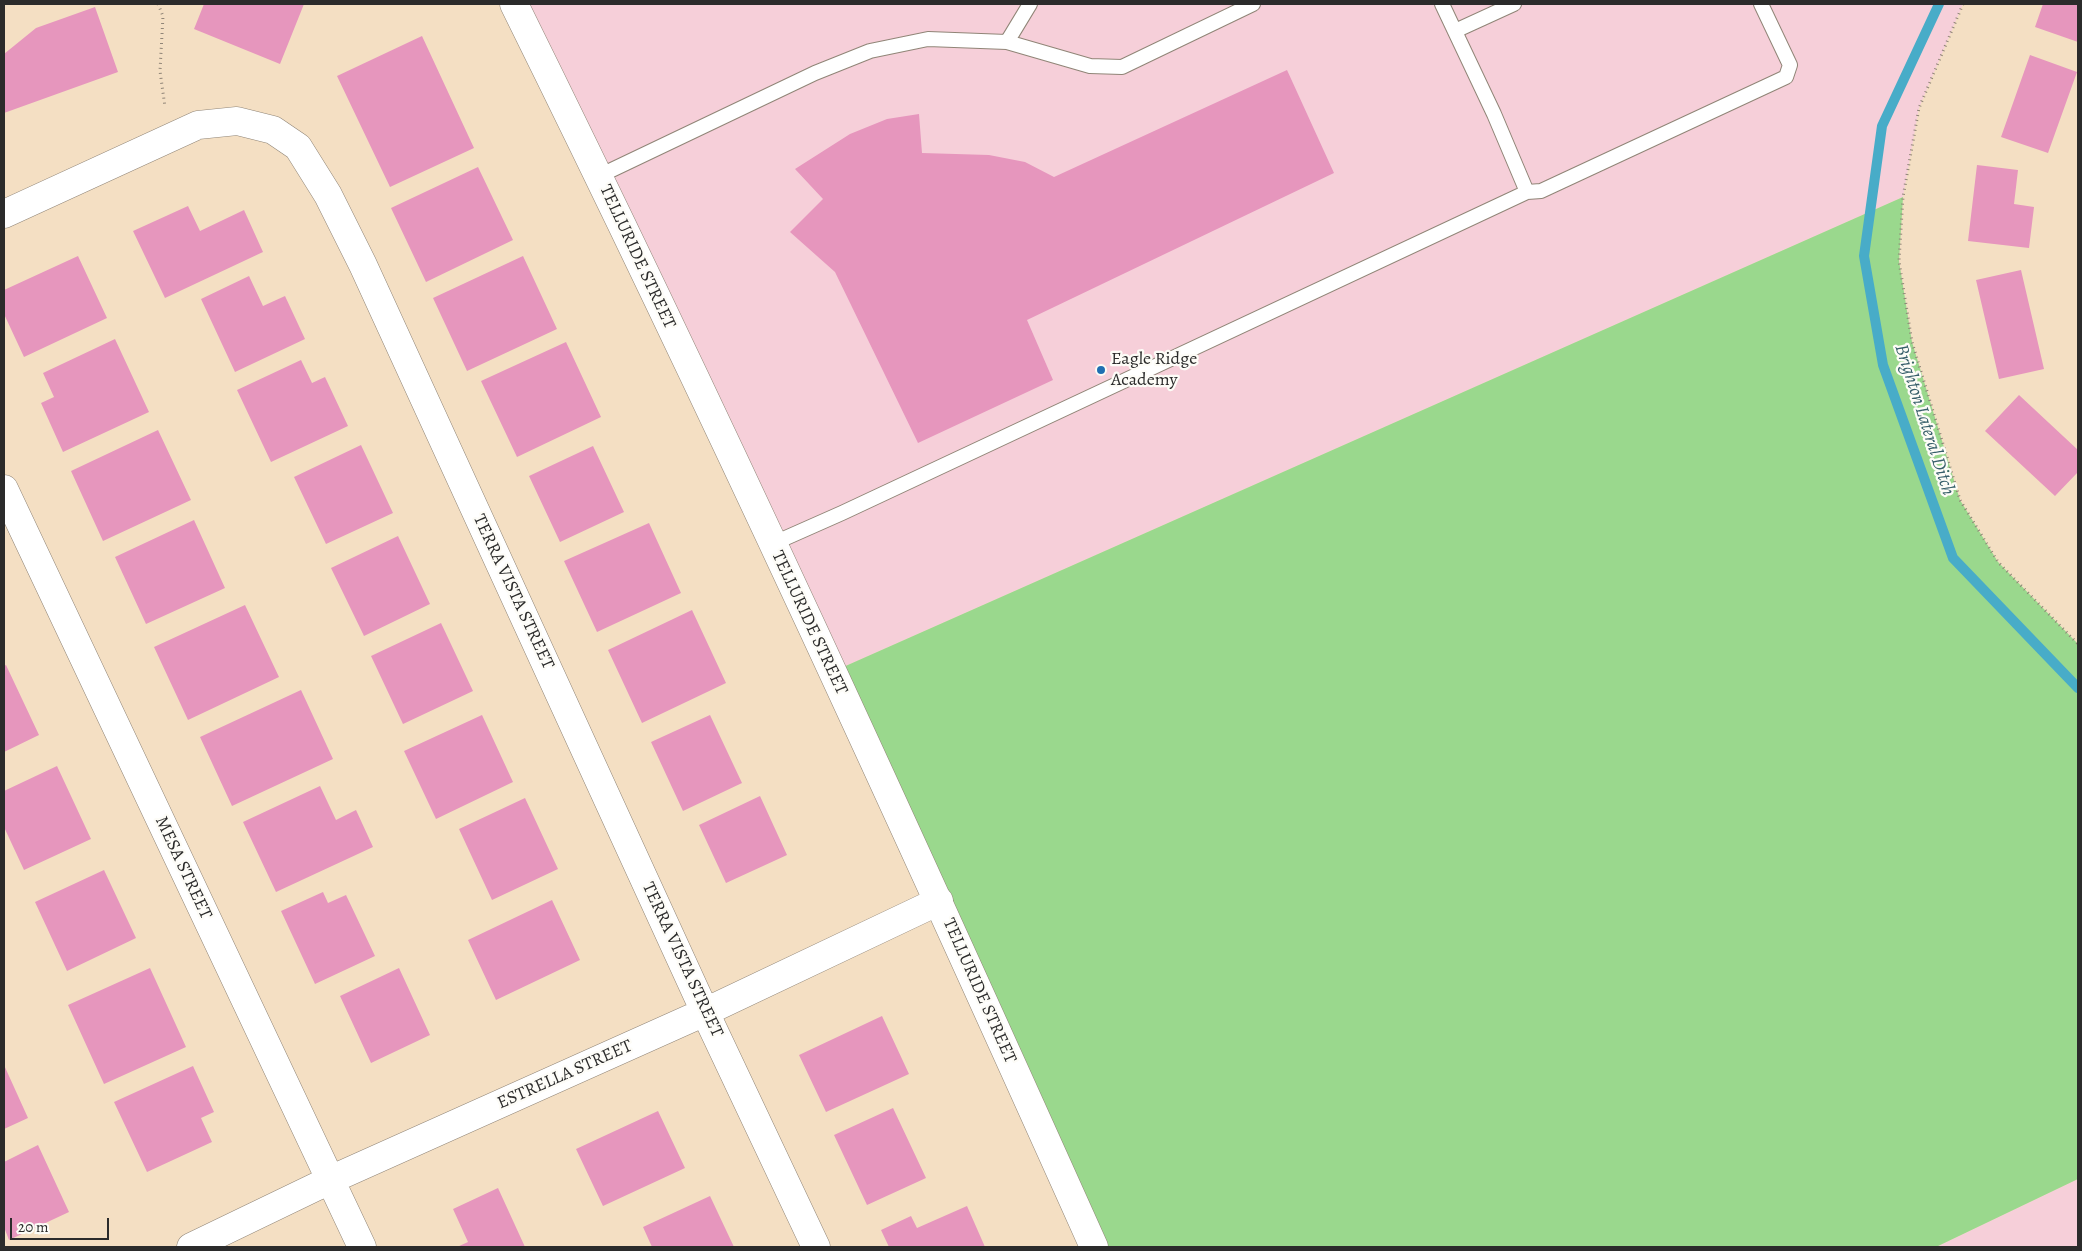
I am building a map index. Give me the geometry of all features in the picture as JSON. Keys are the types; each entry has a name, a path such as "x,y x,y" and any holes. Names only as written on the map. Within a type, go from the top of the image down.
{"street":[{"name":"TELLURIDE STREET","path":"514,4 599,176 772,544 939,902 1094,1247"},
{"name":"TERRA VISTA STREET","path":"4,214 198,125 237,121 273,130 298,147 328,195 363,265 705,1012 816,1247"},
{"name":"MESA STREET","path":"4,490 362,1247"},
{"name":"ESTRELLA STREET","path":"190,1247 330,1180 705,1012 939,902"}],"lane":[{"path":"1007,42 1030,4"},
{"path":"599,176 815,73 870,51 928,39 1007,42 1090,66 1122,67 1253,4"},
{"path":"1442,4 1494,114 1527,192"},
{"path":"1455,31 1514,4"},
{"path":"772,544 1527,192 1541,192 1786,77 1790,65 1761,4"}],"path":[{"path":"158,4 163,16 160,71 170,138"},
{"path":"1963,4 1919,108 1903,197 1899,261 1912,342 1960,500 1998,562 2078,644"}],"shaded area":[{"name":"Eagle Ridge Academy","path":"514,4 1963,4 1919,108 1903,197 832,672"},
{"path":"2078,1179 2078,1247 1936,1247"}],"green space":[{"path":"1903,197 1899,261 1912,342 1960,500 1998,562 2078,644 2078,1179 1936,1247 1094,1247 832,672"}],"building":[{"path":"204,4 304,4 280,64 194,29"},
{"path":"2043,4 2078,4 2078,42 2035,27"},
{"path":"95,7 118,72 4,113 4,54 36,28"},
{"path":"422,36 474,148 390,187 337,76"},
{"path":"2030,55 2077,72 2048,153 2001,137"},
{"path":"1287,70 1334,173 1027,320 1053,380 918,443 835,272 790,232 823,199 795,169 850,134 887,119 919,114 922,153 989,155 1025,162 1054,177"},
{"path":"1977,165 2018,170 2014,204 2034,207 2029,248 1968,241"},
{"path":"478,167 513,240 426,282 391,208"},
{"path":"188,206 200,231 244,210 263,252 165,298 133,231"},
{"path":"78,256 107,318 24,357 4,314 4,290"},
{"path":"523,256 557,329 467,371 433,298"},
{"path":"2021,270 2044,369 1999,379 1976,280"},
{"path":"249,276 263,306 285,296 305,339 235,372 201,299"},
{"path":"115,339 149,412 63,452 41,403 54,397 43,373"},
{"path":"566,342 601,417 517,457 481,381"},
{"path":"301,360 312,383 325,377 348,426 271,462 237,390"},
{"path":"2019,395 2078,450 2078,472 2055,496 1985,431"},
{"path":"158,430 191,500 103,541 71,471"},
{"path":"361,445 393,513 326,544 294,477"},
{"path":"593,446 624,512 560,542 529,476"},
{"path":"194,520 225,588 146,624 115,557"},
{"path":"649,523 681,593 597,632 564,561"},
{"path":"398,536 430,604 364,636 331,568"},
{"path":"245,605 279,677 188,720 154,647"},
{"path":"692,610 726,683 642,723 608,650"},
{"path":"441,623 473,691 403,724 371,656"},
{"path":"6,665 39,735 4,752 4,666"},
{"path":"301,690 333,759 232,806 200,737"},
{"path":"482,715 513,782 436,819 404,751"},
{"path":"710,715 742,783 683,811 651,742"},
{"path":"57,766 91,839 24,870 4,827 4,791"},
{"path":"320,786 336,820 356,810 373,847 276,892 243,822"},
{"path":"760,796 787,855 726,883 699,825"},
{"path":"525,798 558,869 492,900 459,829"},
{"path":"104,870 136,938 67,971 35,902"},
{"path":"323,892 328,903 346,895 375,956 315,984 281,911"},
{"path":"552,900 580,960 496,1000 468,940"},
{"path":"150,968 186,1047 104,1084 68,1005"},
{"path":"399,968 430,1035 371,1063 340,996"},
{"path":"882,1016 909,1074 826,1112 799,1055"},
{"path":"4,1065 28,1118 4,1129"},
{"path":"193,1066 214,1112 201,1118 212,1142 147,1172 114,1102"},
{"path":"893,1108 926,1178 867,1205 834,1135"},
{"path":"658,1111 685,1168 603,1206 576,1149"},
{"path":"38,1145 69,1212 9,1240 4,1227 4,1162"},
{"path":"498,1188 525,1247 457,1247 468,1242 453,1209"},
{"path":"710,1196 734,1247 652,1247 643,1227"},
{"path":"967,1206 985,1247 889,1247 881,1230 911,1216 917,1228"}],"waterway":[{"name":"Brighton Lateral Ditch","path":"1939,4 1882,126 1864,256 1883,365 1953,558 2078,688"}],"place":[{"name":"Eagle Ridge Academy","path":"1101,370"}]}
